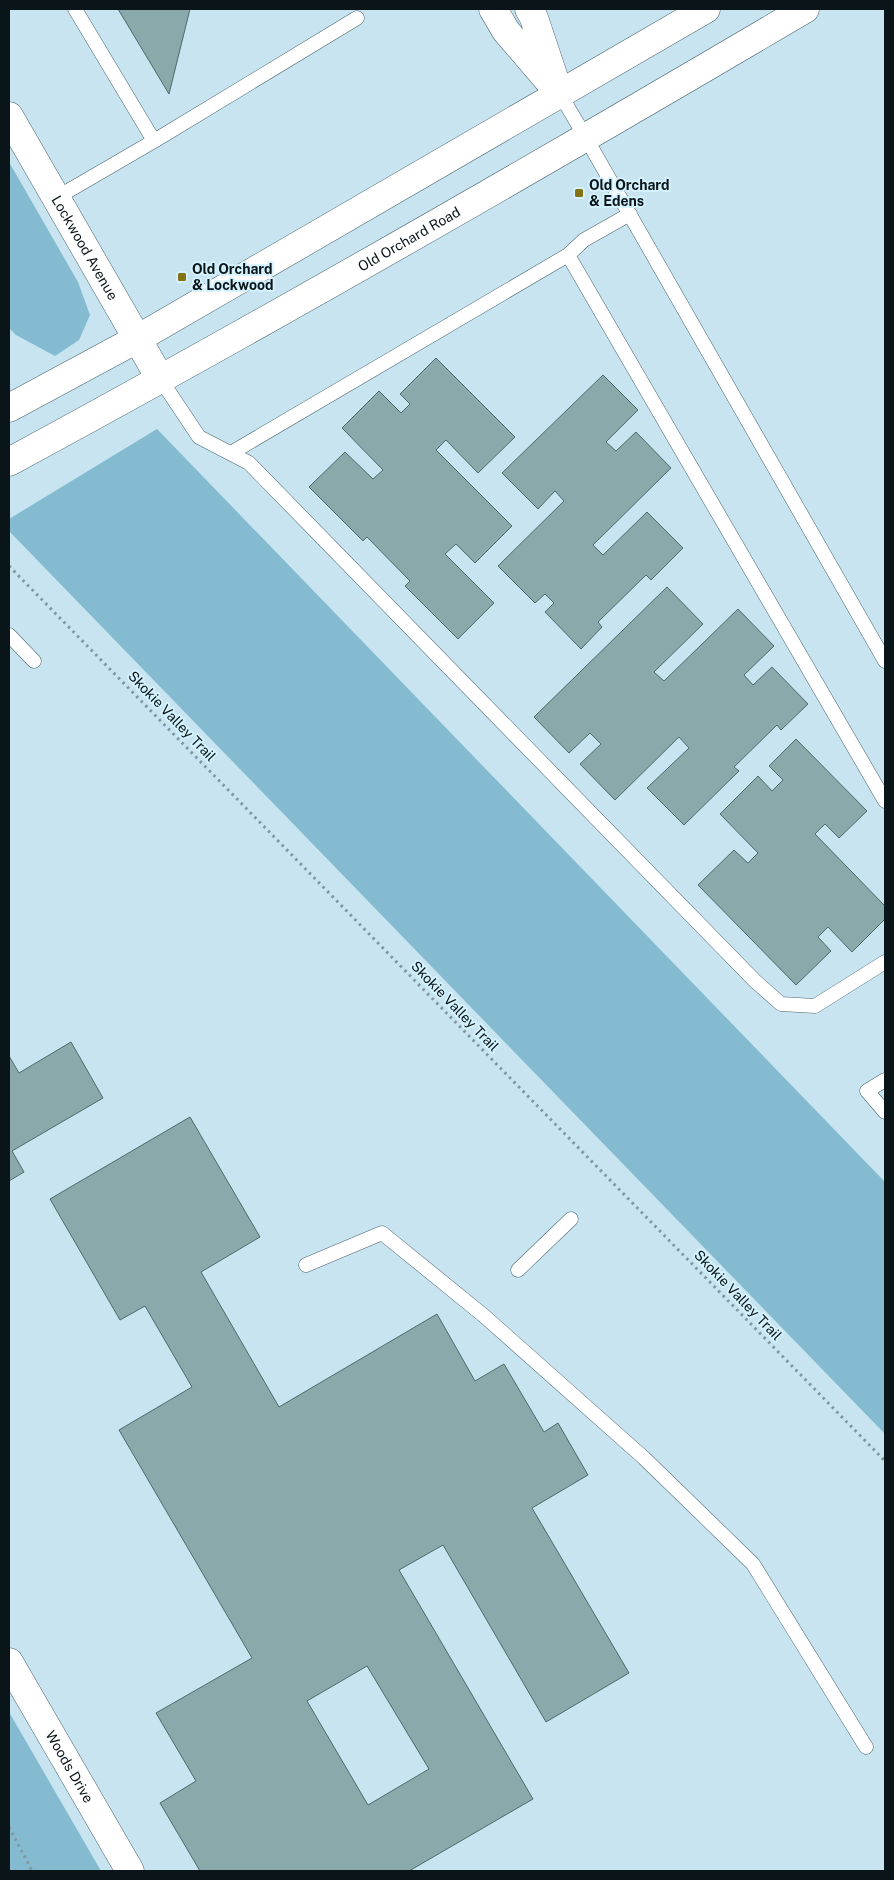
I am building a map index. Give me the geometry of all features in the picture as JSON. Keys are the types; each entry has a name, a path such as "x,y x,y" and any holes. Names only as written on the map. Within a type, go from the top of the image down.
{"main road":[{"path":"493,9 506,31 560,94"},
{"path":"529,9 534,18 560,94"},
{"path":"9,408 137,339 706,9"},
{"name":"Old Orchard Road","path":"9,462 161,380 586,138 805,9"},
{"name":"Lockwood Avenue","path":"9,116 161,380"},
{"name":"Woods Drive","path":"9,1662 130,1871"}],"lane":[{"path":"75,9 154,141"},
{"path":"56,198 357,18"},
{"path":"560,94 885,662"},
{"path":"231,454 568,255 584,240 630,214"},
{"path":"568,255 885,801"},
{"path":"161,380 199,437 249,463 755,981 782,1004 814,1006 885,962"},
{"path":"9,635 34,661"},
{"path":"885,1080 868,1091 885,1112"},
{"path":"518,1270 571,1219"},
{"path":"306,1265 382,1233 483,1315 644,1458 752,1564 866,1747"}],"path":[{"name":"Skokie Valley Trail","path":"9,566 885,1461"},
{"path":"9,1827 32,1871"}],"shaded area":[{"path":"9,162 78,282 90,315 79,340 55,356 16,335 9,328"},
{"path":"157,429 885,1182 885,1434 9,531 9,519"},
{"path":"9,1712 101,1871 9,1871"}],"building":[{"path":"118,9 190,9 169,94"},
{"path":"436,358 515,437 478,473 446,440 436,450 512,526 475,563 456,544 445,554 494,603 458,639 405,586 410,581 367,537 363,541 309,487 345,452 373,479 383,470 342,428 379,391 401,413 410,404 400,394"},
{"path":"603,375 638,410 606,442 616,451 636,432 671,468 593,545 603,555 647,512 683,548 651,580 646,575 598,622 602,627 581,649 545,612 554,603 545,594 535,603 498,566 564,501 555,491 538,509 502,473"},
{"path":"667,587 703,624 654,672 664,681 738,609 774,646 744,675 753,685 772,667 808,704 781,730 777,725 734,767 739,771 684,825 647,788 689,748 679,737 615,800 580,764 601,744 590,733 569,753 534,717"},
{"path":"796,739 867,811 839,838 825,824 815,834 885,906 885,919 852,952 828,927 818,937 831,951 796,985 698,885 734,850 748,863 758,853 720,814 758,776 772,791 783,780 769,766"},
{"path":"71,1042 103,1098 12,1151 24,1172 9,1181 9,1056 19,1073"},
{"path":"190,1117 260,1237 201,1272 279,1407 437,1314 475,1381 504,1364 544,1432 558,1423 588,1475 532,1508 629,1673 546,1722 443,1545 399,1570 533,1799 409,1871 200,1871 160,1803 196,1781 156,1713 252,1658 119,1430 192,1387 145,1306 120,1320 50,1199","holes":["367,1666 429,1769 368,1805 307,1701"]}],"place":[{"name":"Old Orchard & Edens","path":"579,193"},
{"name":"Old Orchard & Lockwood","path":"182,277"}]}
